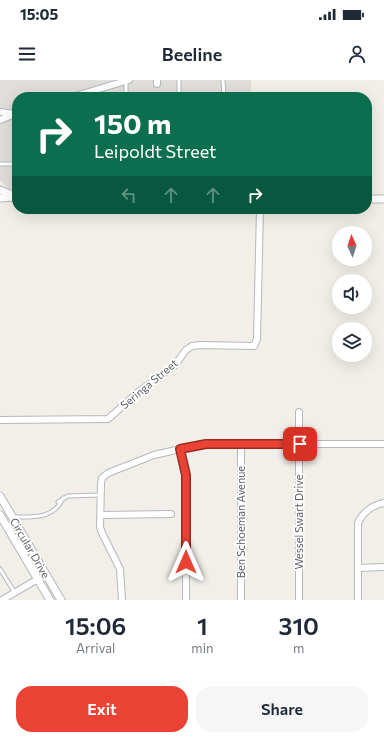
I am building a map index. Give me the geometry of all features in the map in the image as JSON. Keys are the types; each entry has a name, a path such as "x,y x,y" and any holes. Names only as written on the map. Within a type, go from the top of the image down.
{"street":[{"path":"88,92 127,80"},
{"path":"12,113 0,112 0,120 12,115"},
{"path":"0,190 12,195"},
{"path":"0,198 12,197"},
{"path":"372,199 384,199"},
{"name":"Seringa Street","path":"0,420 108,419 136,394 175,365 183,354 192,346 254,346 257,339 260,214"},
{"name":"Wessel Swart Drive","path":"298,412 300,444 299,600"},
{"path":"122,600 120,569 102,533 100,495 101,483 102,478 111,472 154,455 206,444 384,444"},
{"name":"Ben Schoeman Avenue","path":"241,444 241,600"},
{"path":"180,449 186,475 186,600"},
{"name":"Circular Drive","path":"0,496 61,600"},
{"path":"358,600 359,520 365,512 379,504 384,503"},
{"path":"101,515 171,514"},
{"name":"Circular Drive","path":"0,515 50,600"},
{"path":"358,568 384,567"},
{"path":"2,600 38,579"}],"lane":[{"path":"126,92 127,80"},
{"path":"179,80 179,92"},
{"path":"223,80 224,92"},
{"path":"0,164 12,164"},
{"path":"58,502 68,496 100,495"},
{"path":"12,517 49,514 58,508 63,498"},
{"path":"0,569 15,592"}],"shaded area":[{"path":"0,80 251,80 251,92 12,92 12,189 9,189 0,180"}],"route":[{"path":"186,562 186,475 180,449 202,444 300,444"}]}
